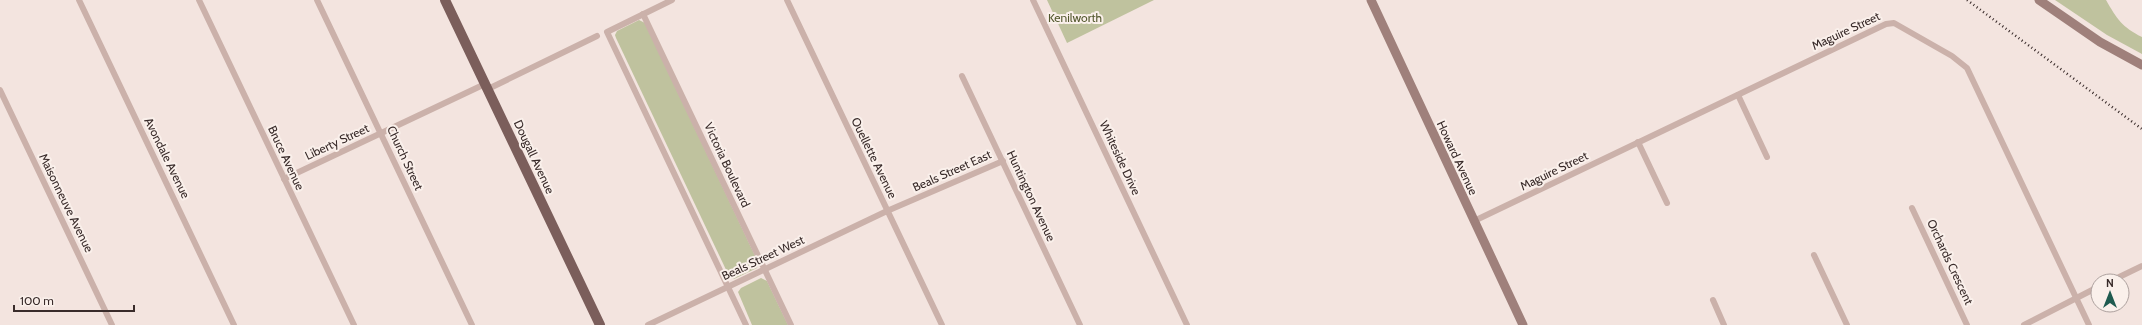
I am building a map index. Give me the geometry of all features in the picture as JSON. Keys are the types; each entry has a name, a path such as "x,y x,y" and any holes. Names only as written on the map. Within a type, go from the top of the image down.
{"main road":[{"name":"Dougall Avenue","path":"445,0 600,325"}],"street":[{"name":"Avondale Avenue","path":"79,0 234,325"},
{"name":"Bruce Avenue","path":"199,0 354,325"},
{"name":"Church Street","path":"317,0 472,325"},
{"path":"672,0 607,32 746,325"},
{"name":"Ouellette Avenue","path":"786,0 942,325"},
{"name":"Whiteside Drive","path":"1033,0 1187,325"},
{"name":"Howard Avenue","path":"1371,0 1523,325"},
{"path":"2039,0 2100,42 2142,65"},
{"name":"Victoria Boulevard","path":"643,14 791,325"},
{"name":"Maguire Street","path":"1474,221 1886,24 1894,23 1952,56 1967,68 2089,325"},
{"name":"Liberty Street","path":"284,179 381,133 597,36"},
{"name":"Huntington Avenue","path":"962,76 1080,325"},
{"name":"Maisonneuve Avenue","path":"0,90 112,325"},
{"path":"1738,95 1767,157"},
{"path":"1638,142 1667,203"},
{"name":"Beals Street East","path":"887,211 1003,161"},
{"name":"Orchards Crescent","path":"1912,208 1967,325"},
{"name":"Beals Street West","path":"648,325 887,211"},
{"path":"1814,255 1847,325"},
{"path":"2128,273 2142,266"},
{"path":"2024,325 2090,291"},
{"path":"1713,300 1724,325"}],"green space":[{"name":"Kenilworth","path":"1047,0 1154,0 1067,43"},
{"path":"2055,0 2106,0 2121,22 2129,30 2142,37 2142,54 2107,35"},
{"path":"639,20 645,23 758,262 757,268 734,279 729,276 616,38 615,35 617,31"},
{"path":"761,278 767,281 788,325 752,325 738,292 741,288"}],"railway":[{"path":"1967,0 2142,129"}]}
